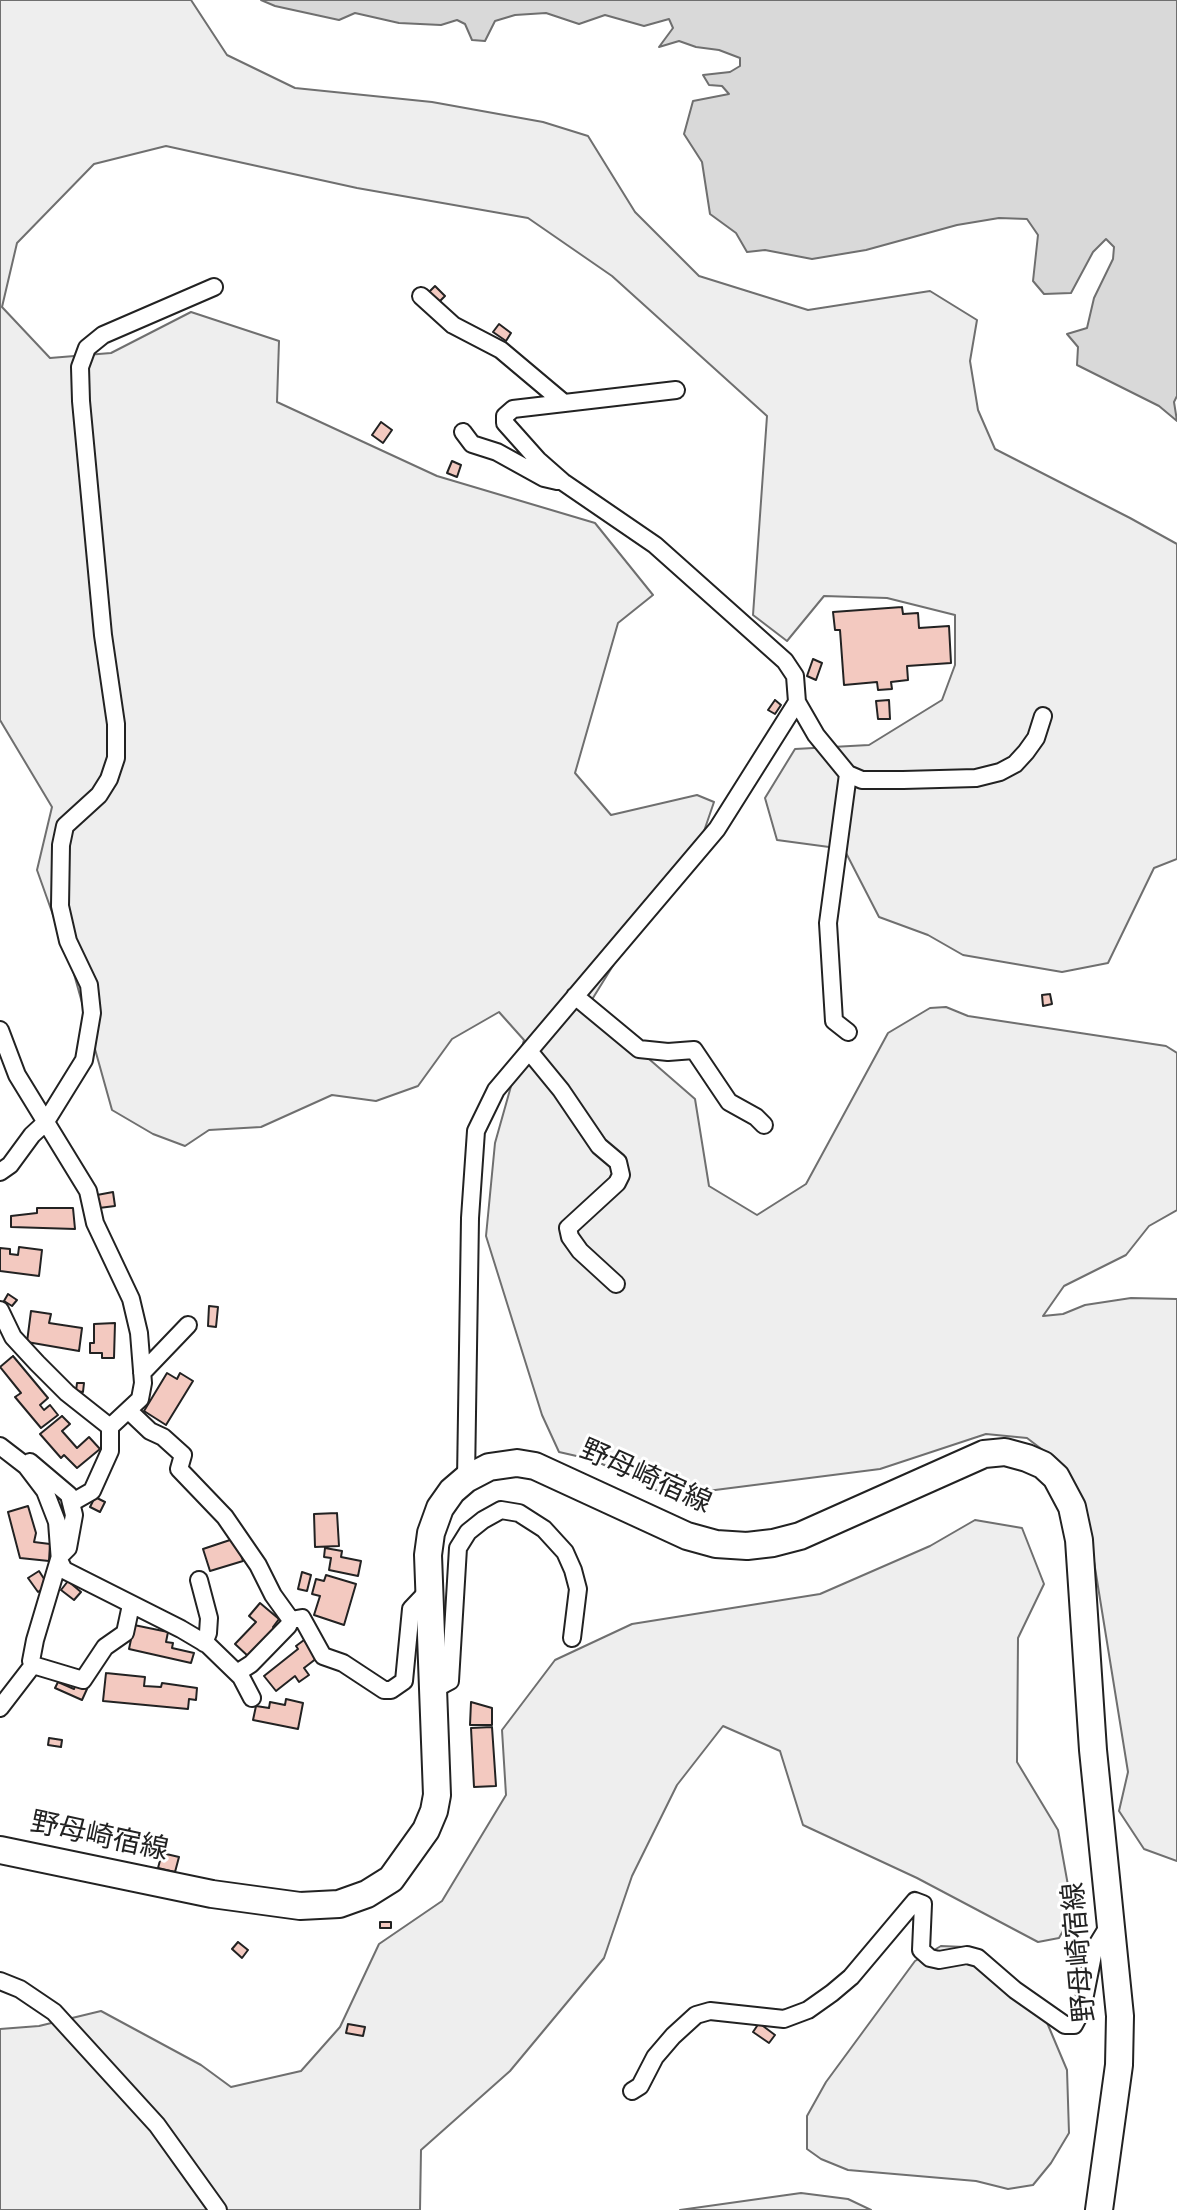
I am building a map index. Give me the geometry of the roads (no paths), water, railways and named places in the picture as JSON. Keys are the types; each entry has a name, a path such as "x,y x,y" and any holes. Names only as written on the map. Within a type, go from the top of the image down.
{"main road":[{"name":"野母崎宿線","path":"0,1850 212,1894 321,1906 356,1899 391,1879 419,1843 434,1811 437,1795 428,1555 435,1523 446,1500 466,1479 503,1463 535,1466 687,1536 716,1544 747,1546 800,1536 984,1454 1005,1452 1043,1465 1056,1477 1072,1507 1079,1540 1093,1750 1120,2016 1119,2065 1099,2210"}],"street":[{"path":"0,1172 10,1165 45,1123 84,1060 92,1013 89,985 62,922 61,845 65,826 99,795 109,779 116,758 116,724 103,635 80,367 87,348 103,335 214,287"},
{"path":"421,296 453,325 501,350 564,403"},
{"path":"676,390 513,409 505,416 505,423 563,482 655,545 785,661 795,676 797,702 816,735 848,774 862,780 903,780 976,778 1000,772 1015,764 1026,752 1036,738 1043,716"},
{"path":"463,432 472,444 482,450 497,452 544,478 563,482"},
{"path":"466,1479 470,1218 476,1131 496,1090 717,829 797,702"},
{"path":"848,774 828,923 834,1021 848,1032"},
{"path":"575,996 639,1049 668,1052 694,1050 729,1102 764,1125"},
{"path":"0,1030 17,1075 88,1191 95,1223 131,1299 139,1333 140,1399 110,1427 110,1451 92,1491 71,1503"},
{"path":"529,1051 561,1090 599,1146 618,1162 621,1175 617,1183 568,1228 580,1251 616,1284"},
{"path":"0,1310 7,1335 67,1393 110,1427"},
{"path":"142,1373 188,1325"},
{"path":"129,1411 183,1455 179,1469 225,1517 291,1620"},
{"path":"0,1446 26,1466 45,1491 57,1522 64,1570 204,1643 237,1673 252,1698"},
{"path":"18,1460 33,1462 69,1495 74,1515 68,1548 60,1556 35,1640 33,1665"},
{"path":"433,1690 450,1681 458,1548 475,1526 501,1510 519,1513 544,1529 565,1552 578,1589 572,1638"},
{"path":"199,1580 209,1618 204,1643"},
{"path":"291,1620 302,1618 323,1656 343,1663 384,1690 391,1690 404,1681 411,1609 429,1590"},
{"path":"33,1665 83,1680 105,1647 125,1633 131,1605"},
{"path":"237,1673 251,1664 291,1620"},
{"path":"0,1708 33,1665"},
{"path":"632,2091 640,2086 664,2046 696,2015 710,2011 784,2019 808,2010 851,1977 915,1901 923,1904 921,1950 930,1958 939,1960 967,1955 978,1958 1027,1999 1065,2025 1074,2025 1082,2010 1094,1950 1111,1920"},
{"path":"0,1981 20,1989 54,2012 157,2125 218,2210"}]}
